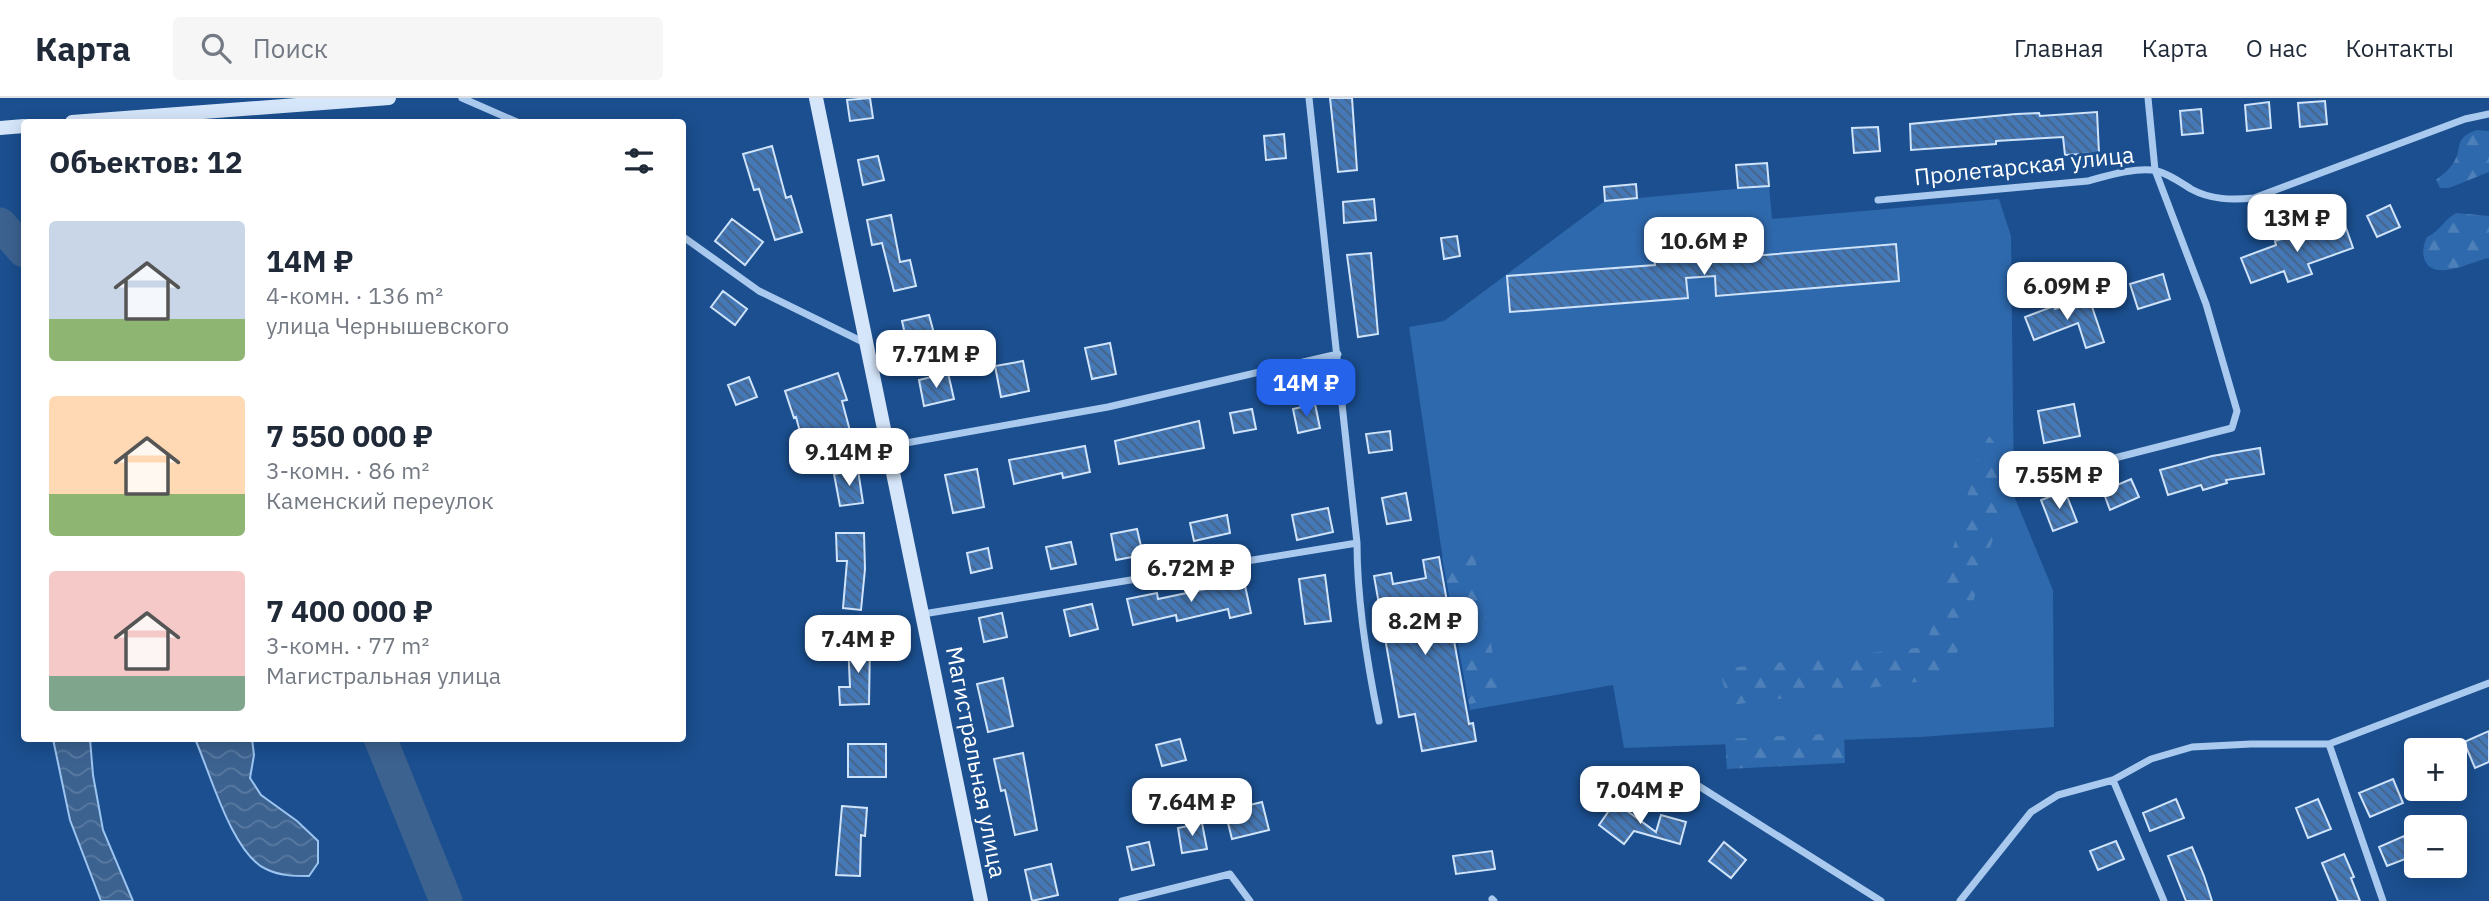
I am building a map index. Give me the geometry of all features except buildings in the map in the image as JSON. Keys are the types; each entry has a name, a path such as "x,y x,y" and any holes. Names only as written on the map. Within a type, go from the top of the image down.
{"street":[{"path":"112,119 389,98"},
{"path":"462,98 510,119"},
{"name":"Магистральная улица","path":"816,98 981,901"},
{"path":"1309,98 1338,354 1359,581 1379,721"},
{"path":"2048,475 2232,428 2237,411 2206,304 2155,170 2148,98"},
{"name":"Пролетарская улица","path":"1878,200 2088,181 2121,173 2155,170 2194,191 2224,200 2254,198 2465,119 2489,114"},
{"path":"0,128 21,126"},
{"path":"686,239 759,291 866,343"},
{"path":"889,446 1108,407 1338,354"},
{"path":"923,614 1357,543"},
{"path":"1960,901 2031,812 2058,795 2113,780 2151,758 2192,747 2329,744 2489,683"},
{"path":"2329,744 2383,901"},
{"path":"2113,780 2164,901"},
{"path":"1694,783 1881,901"},
{"path":"1122,901 1230,874 1251,901"}],"green space":[{"path":"2477,130 2489,131 2489,172 2449,188 2440,188 2436,180 2454,162 2465,136"},
{"path":"1769,186 1772,219 1999,199 2011,236 2014,496 2053,590 2054,727 1921,737 1624,748 1613,685 1470,710 1441,547 1409,327 1444,321 1605,201"},
{"path":"2456,213 2489,216 2489,258 2453,269 2435,269 2428,266 2423,250 2427,237"},
{"path":"1985,431 2015,469 1949,678 1730,705 1719,669 1926,647"},
{"path":"1474,552 1501,698 1469,704 1442,557"},
{"path":"1844,733 1845,763 1727,769 1725,739"}],"water":[{"path":"54,742 90,742 103,830 133,901 101,901 70,820"},
{"path":"196,742 252,742 254,755 250,778 261,795 297,821 318,841 318,863 309,876 292,876 266,869 243,847 223,811"}],"waterway":[{"path":"0,224 21,248"},
{"path":"382,742 446,901"}]}
